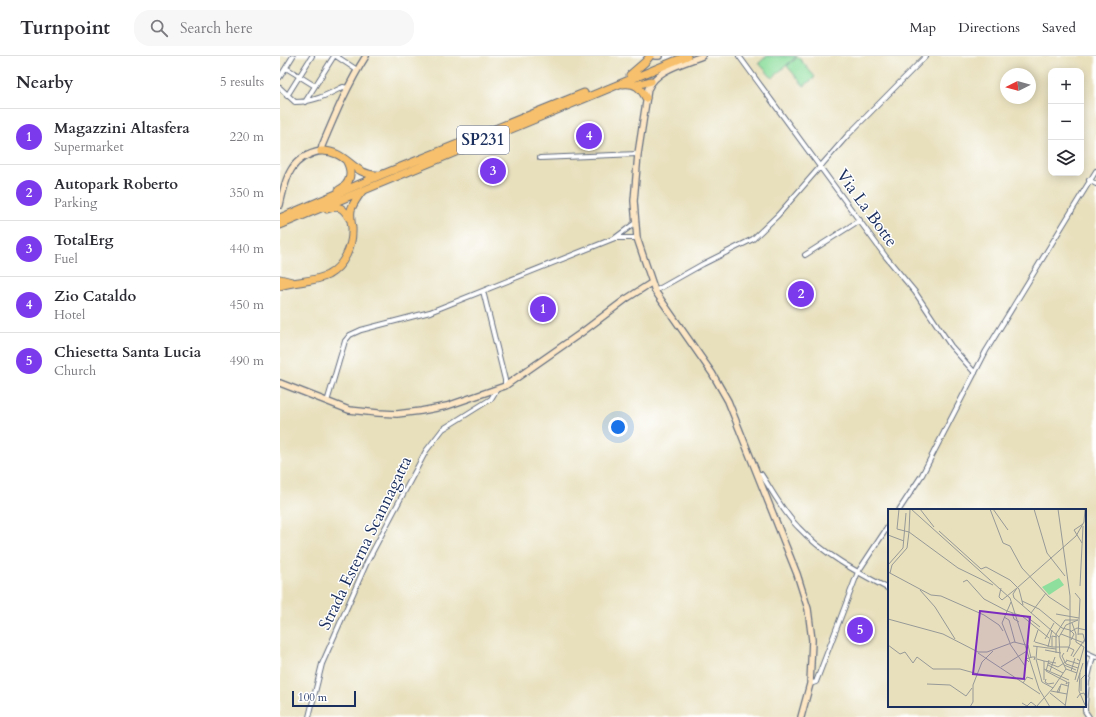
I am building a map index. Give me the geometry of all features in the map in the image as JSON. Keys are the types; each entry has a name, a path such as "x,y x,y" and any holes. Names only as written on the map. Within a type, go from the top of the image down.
{"highway":[{"path":"630,75 650,56"},
{"name":"SP231","path":"280,218 381,175 675,56"},
{"name":"SP231","path":"280,225 687,56"},
{"path":"619,84 636,85 651,81"},
{"path":"636,85 642,89 646,98"},
{"path":"321,151 337,153 363,173 369,175 381,175"},
{"path":"309,205 312,202 346,186 350,176 349,165 346,160"},
{"path":"350,219 354,204 362,191"},
{"path":"280,286 292,282 317,279 328,275 344,260 350,246 352,228 350,219 345,211 340,207 320,211 316,210"},
{"path":"280,279 292,282"}],"main road":[{"path":"280,203 285,180 289,171 302,158 311,153 321,151 348,88 366,56"},
{"path":"702,56 659,74 651,81 646,98 638,154 634,201 637,238 651,283 655,291 712,373 728,401 797,574 808,608 812,640 810,684 801,717"},
{"path":"280,383 349,410 398,414 447,406 505,386 581,333 626,299 651,283"}],"street":[{"path":"280,77 293,56"},
{"path":"287,96 312,56"},
{"path":"305,102 335,56 358,70"},
{"name":"Via La Botte","path":"740,56 886,257 915,292 951,346 975,373"},
{"path":"655,291 703,264 753,239 778,215 847,136 926,56"},
{"path":"286,68 315,86"},
{"path":"280,88 295,102 305,102 326,96 343,87 348,88"},
{"path":"540,158 638,154"},
{"path":"900,509 922,475 986,351 1089,180 1096,171"},
{"path":"1089,180 1096,184"},
{"path":"805,255 860,220"},
{"path":"326,402 345,341 350,335 378,325 430,312 484,291 614,238 635,223"},
{"path":"614,238 637,238"},
{"path":"484,291 505,386"},
{"name":"Strada Esterna Scannagatta","path":"309,717 322,664 344,613 367,562 426,451 443,429 491,399 497,389"},
{"path":"757,474 761,474 784,510 798,527 821,548 858,572 888,588"},
{"path":"810,684 816,682 858,572 888,527"},
{"path":"1086,652 1095,657 1087,682 1086,694"},
{"path":"1085,707 1085,711 1089,717"}],"green space":[{"path":"767,56 797,56 772,78 759,63"},
{"path":"798,57 815,77 804,86 787,66"}],"place":[{"name":"Zio Cataldo","path":"589,136"},
{"name":"TotalErg","path":"493,171"},
{"name":"Autopark Roberto","path":"801,294"},
{"name":"Magazzini Altasfera","path":"543,309"},
{"name":"Chiesetta Santa Lucia","path":"860,630"}]}
